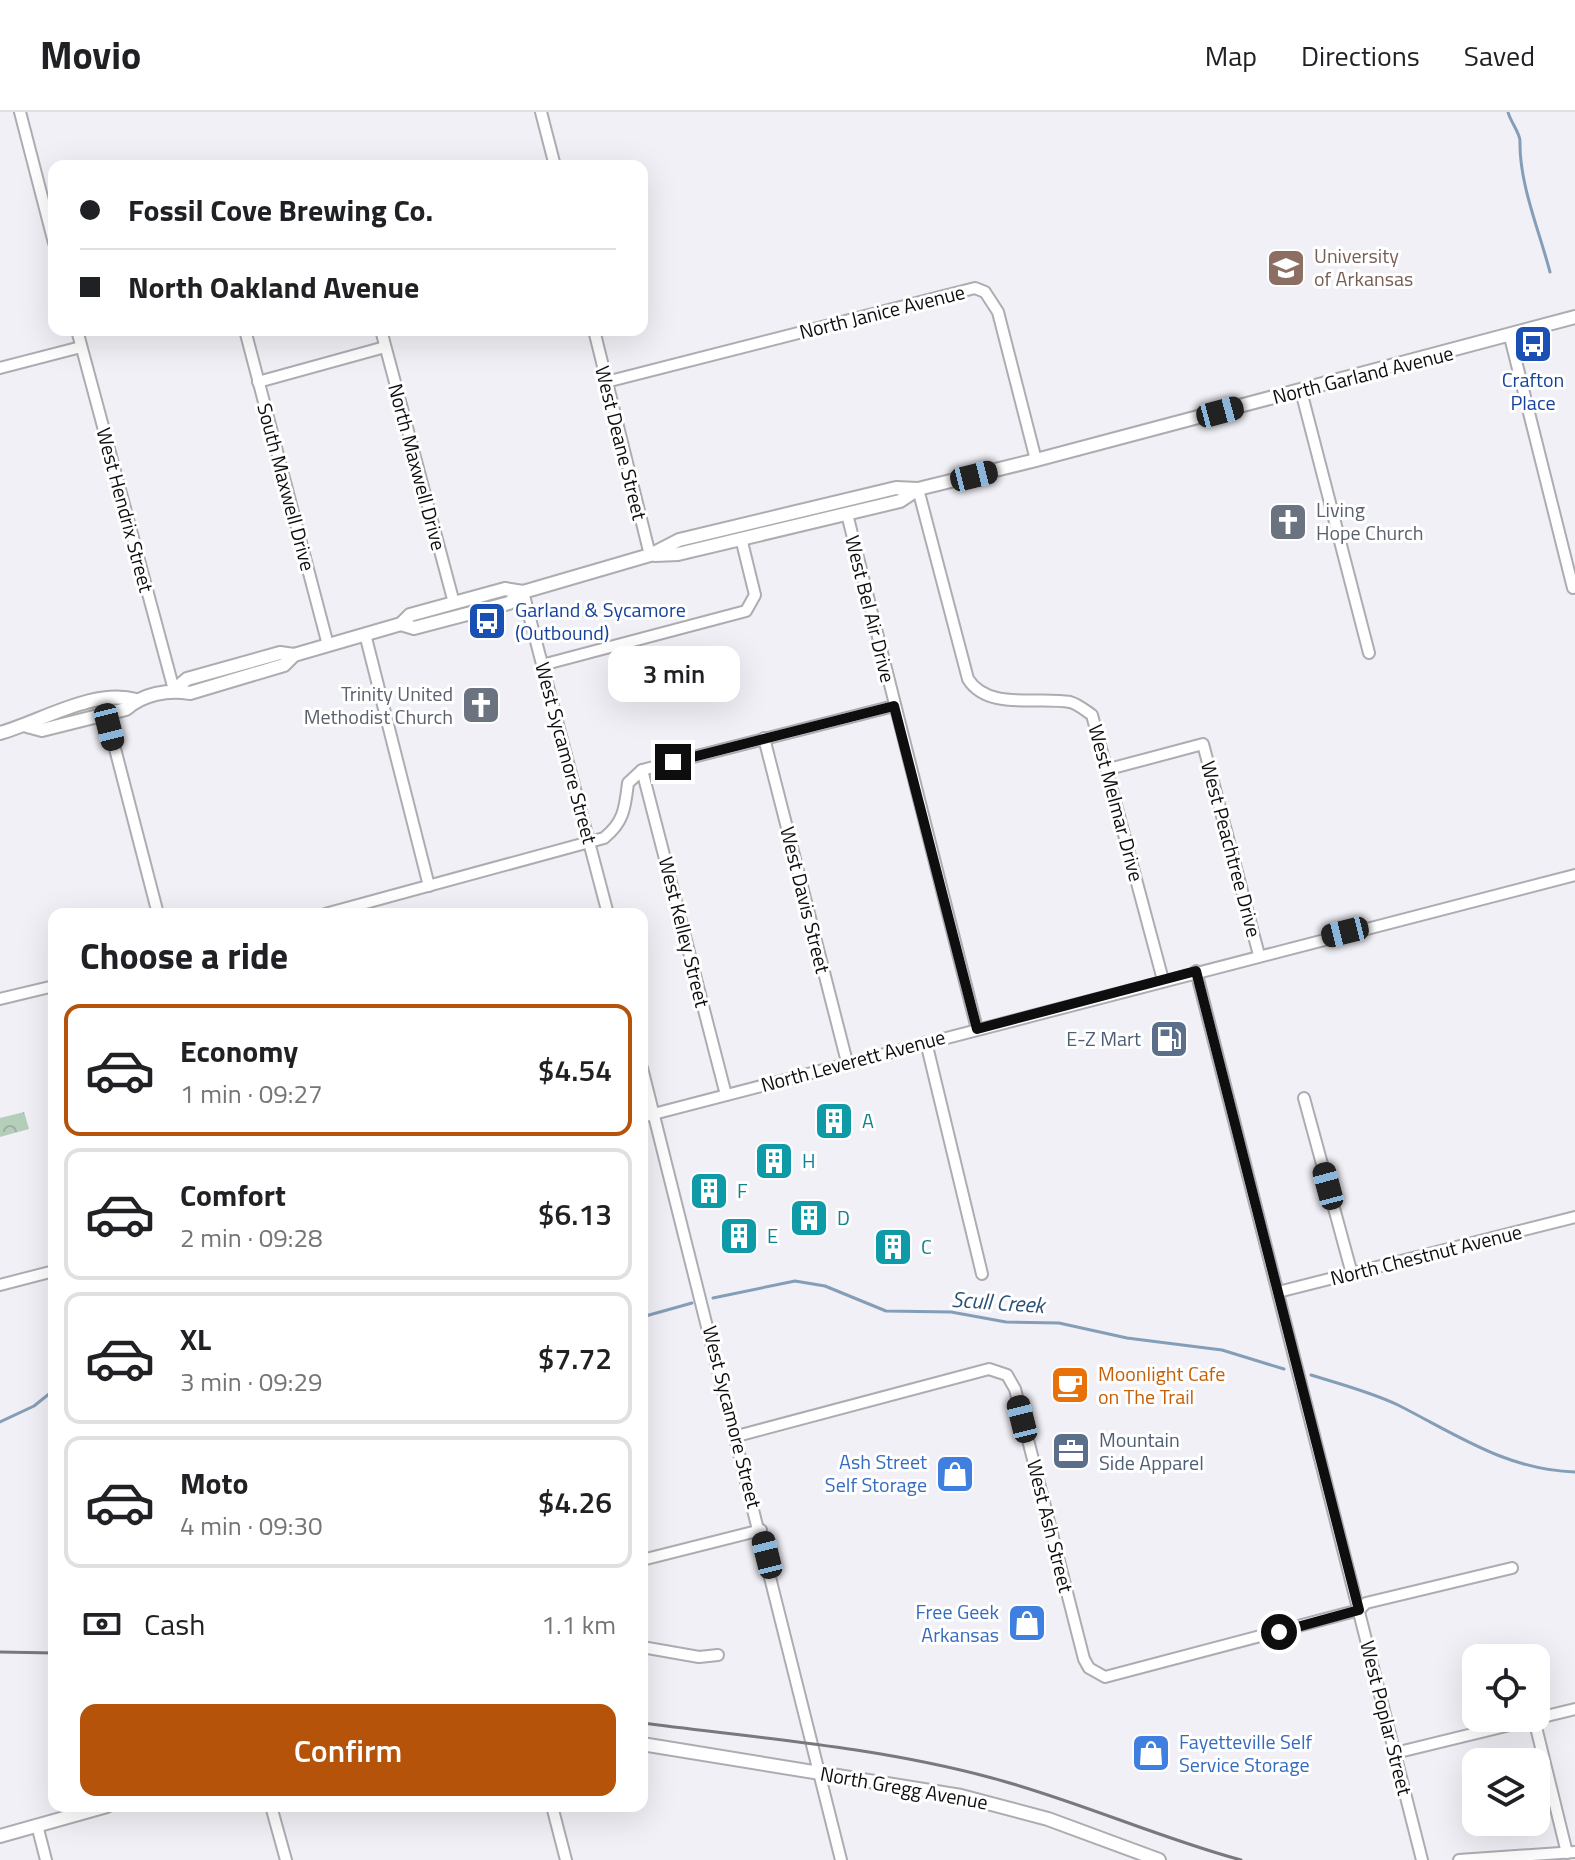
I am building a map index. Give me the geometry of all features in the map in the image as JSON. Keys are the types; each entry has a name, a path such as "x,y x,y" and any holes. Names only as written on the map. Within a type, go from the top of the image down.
{"main road":[{"name":"North Garland Avenue","path":"401,624 414,628 509,603 523,592 650,555 675,542 740,524 896,488 918,489 1036,460 1510,337 1575,317"},
{"name":"North Garland Avenue","path":"650,555 678,554 900,501 918,489"},
{"name":"North Garland Avenue","path":"27,726 42,730 126,709 136,700 174,690 187,679 280,653 294,655 401,624 410,615 505,589 523,592"},
{"name":"North Garland Avenue","path":"0,733 27,726 39,716 121,695 136,700"},
{"name":"North Gregg Avenue","path":"648,1745 961,1796 1012,1808 1132,1855 1159,1860"},
{"path":"0,1836 85,1812"}],"street":[{"path":"20,112 48,220"},
{"path":"541,112 553,160"},
{"name":"North Janice Avenue","path":"606,382 975,288 985,292 998,312 1036,460"},
{"name":"West Hendrix Street","path":"78,336 174,690"},
{"name":"South Maxwell Drive","path":"246,336 328,645"},
{"name":"North Maxwell Drive","path":"382,336 454,603"},
{"name":"West Deane Street","path":"595,336 650,555"},
{"path":"1510,337 1573,588"},
{"path":"0,368 81,347"},
{"path":"258,382 385,347"},
{"path":"1301,391 1369,653"},
{"name":"West Melmar Drive","path":"918,489 968,679 974,689 1000,698 1073,703 1092,715 1109,769 1163,980"},
{"name":"West Bel Air Drive","path":"847,514 977,1029"},
{"path":"542,665 746,611 755,595 741,538"},
{"name":"West Sycamore Street","path":"523,592 606,908"},
{"path":"365,634 429,886"},
{"path":"347,908 590,844 618,828 624,814 628,783 642,770 894,706"},
{"path":"106,714 156,908"},
{"name":"West Davis Street","path":"764,738 847,1062"},
{"name":"West Peachtree Drive","path":"1109,769 1203,744 1259,955"},
{"name":"West Kelley Street","path":"642,770 726,1095"},
{"name":"North Leverett Avenue","path":"648,1116 1575,875"},
{"name":"West Poplar Street","path":"1196,971 1422,1860"},
{"path":"0,999 48,987"},
{"path":"926,1042 982,1274"},
{"name":"West Sycamore Street","path":"648,1091 761,1530 841,1860"},
{"path":"1304,1098 1352,1274"},
{"name":"North Chestnut Avenue","path":"1278,1292 1575,1217"},
{"path":"0,1285 48,1273"},
{"name":"West Ash Street","path":"737,1436 989,1369 1007,1375 1015,1389 1084,1659 1096,1674 1115,1676 1359,1610"},
{"path":"648,1558 761,1530"},
{"path":"1359,1610 1366,1603 1512,1568"},
{"path":"648,1648 699,1657 718,1655"},
{"path":"1550,1715 1575,1709"},
{"path":"1395,1753 1481,1732"},
{"path":"1459,1860 1571,1852 1538,1732"},
{"path":"273,1812 286,1860"},
{"path":"554,1812 566,1860"},
{"path":"37,1825 46,1860"}],"green space":[{"path":"24,1112 29,1129 0,1137 0,1118"}],"waterway":[{"path":"1508,112 1520,138 1526,190 1550,272"},
{"name":"Scull Creek","path":"713,1298 795,1281 825,1286 886,1311 951,1312 1006,1322 1059,1323 1127,1338 1222,1350 1284,1369"},
{"name":"Scull Creek","path":"648,1315 692,1303"},
{"name":"Scull Creek","path":"1311,1375 1388,1400 1505,1458 1550,1470 1575,1472"},
{"name":"Scull Creek","path":"0,1422 34,1406 48,1395"}],"railway":[{"path":"0,1652 48,1653"},
{"path":"648,1724 818,1744 949,1767 1023,1787 1241,1860"}],"place":[{"name":"University of Arkansas","path":"1286,268"},
{"name":"Crafton Place","path":"1533,344"},
{"name":"Living Hope Church","path":"1288,522"},
{"name":"Garland & Sycamore (Outbound)","path":"487,621"},
{"name":"Trinity United Methodist Church","path":"481,705"},
{"name":"E-Z Mart","path":"1169,1039"},
{"name":"A","path":"834,1121"},
{"name":"H","path":"774,1161"},
{"name":"F","path":"709,1191"},
{"name":"D","path":"809,1218"},
{"name":"E","path":"739,1236"},
{"name":"C","path":"893,1247"},
{"name":"Moonlight Cafe on The Trail","path":"1070,1385"},
{"name":"Mountain Side Apparel","path":"1071,1451"},
{"name":"Ash Street Self Storage","path":"955,1474"},
{"name":"Free Geek Arkansas","path":"1027,1623"},
{"name":"Fayetteville Self Service Storage","path":"1151,1753"}],"route":[{"path":"673,762 894,706 977,1029 1196,971 1359,1610 1279,1632"}]}
